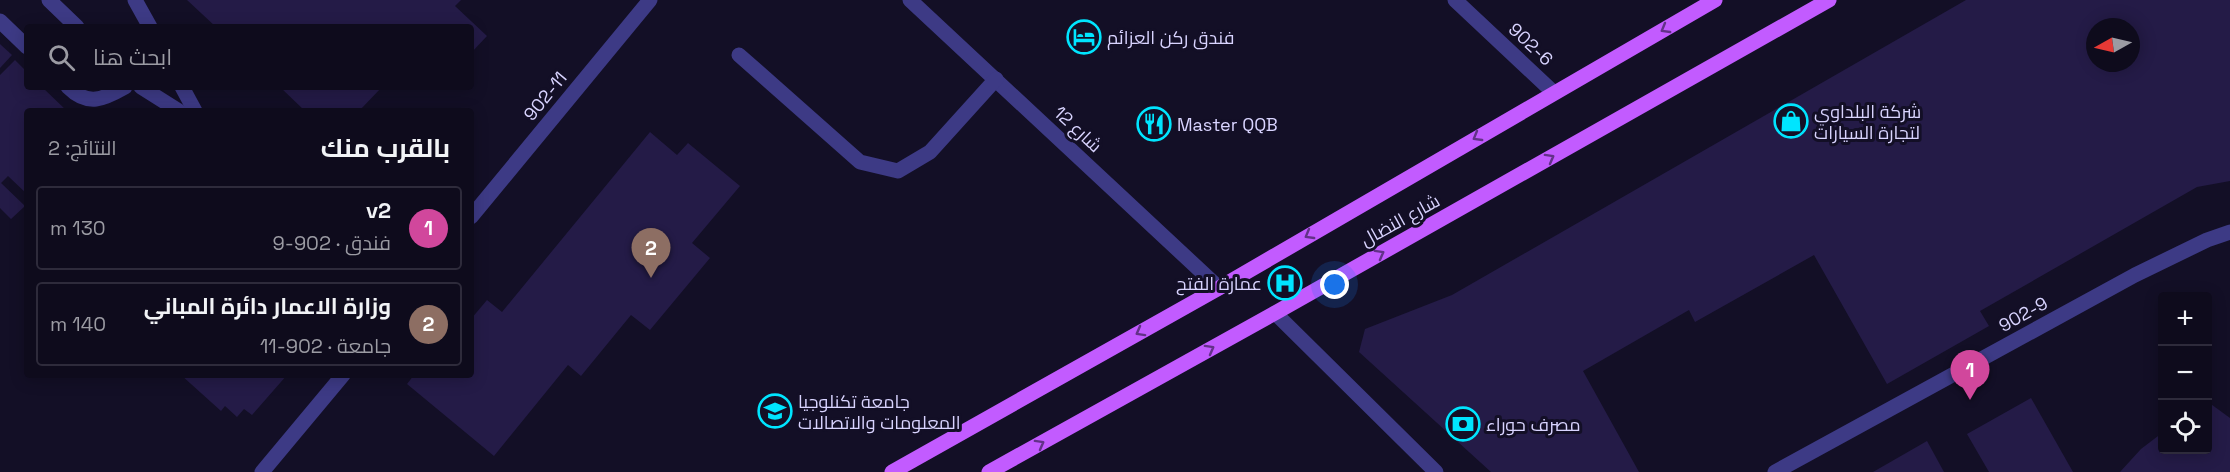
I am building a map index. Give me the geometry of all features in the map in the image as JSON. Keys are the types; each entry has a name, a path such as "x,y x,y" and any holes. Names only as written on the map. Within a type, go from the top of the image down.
{"main road":[{"name":"شارع النضال","path":"892,472 1219,288 1715,0"},
{"name":"شارع النضال","path":"988,472 1275,314 1829,0"}],"street":[{"path":"49,0 74,24"},
{"path":"135,0 148,24"},
{"name":"902-11","path":"474,213 650,0"},
{"name":"شارع 12","path":"910,0 1219,288"},
{"name":"902-6","path":"1455,0 1553,92"},
{"path":"0,21 24,44"},
{"path":"739,55 860,162 898,171 930,152 996,79"},
{"path":"71,90 78,96 102,99 119,90"},
{"path":"146,90 174,108"},
{"path":"184,90 193,108"},
{"name":"902-9","path":"1775,472 2135,275 2207,240 2230,232"},
{"path":"1275,314 1436,472"},
{"path":"262,472 341,378"}],"building":[{"path":"187,0 461,0 455,6 487,36 474,50 474,24 213,24"},
{"path":"1966,0 2230,0 2230,181 2197,187 1980,311 1989,326 1887,384 1814,255 1695,322 1689,310 1583,371 1639,472 1491,472 1359,352 1365,329 1452,295"},
{"path":"0,44 12,55 0,68"},
{"path":"15,60 24,69 24,90 45,90 64,108 24,108 24,191 8,176 1,183 24,205 11,219 0,208 0,75"},
{"path":"283,90 379,90 362,108 302,108"},
{"path":"650,132 677,155 688,143 740,186 692,243 710,258 650,330 631,315 581,376 568,365 494,456 407,384 412,378 474,378 474,315 487,300 502,312"},
{"path":"184,378 284,378 252,415 244,409 237,417 225,406 221,411"},
{"path":"2031,398 2073,472 1989,472 1967,434"},
{"path":"2212,405 2230,418 2230,472 2120,472 2141,449 2158,436 2158,454 2212,454"},
{"path":"1927,441 1944,472 1873,472"}],"place":[{"name":"فندق ركن العزائم","path":"1084,37"},
{"name":"شركة البلداوي لتجارة السيارات","path":"1791,121"},
{"name":"Master QQB","path":"1154,124"},
{"name":"وزارة الاعمار دائرة المباني","path":"651,278"},
{"name":"عمارة الفتح","path":"1285,283"},
{"name":"v2","path":"1970,400"},
{"name":"جامعة تكنلوجيا المعلومات والاتصالات","path":"775,411"},
{"name":"مصرف حوراء","path":"1463,424"}]}
